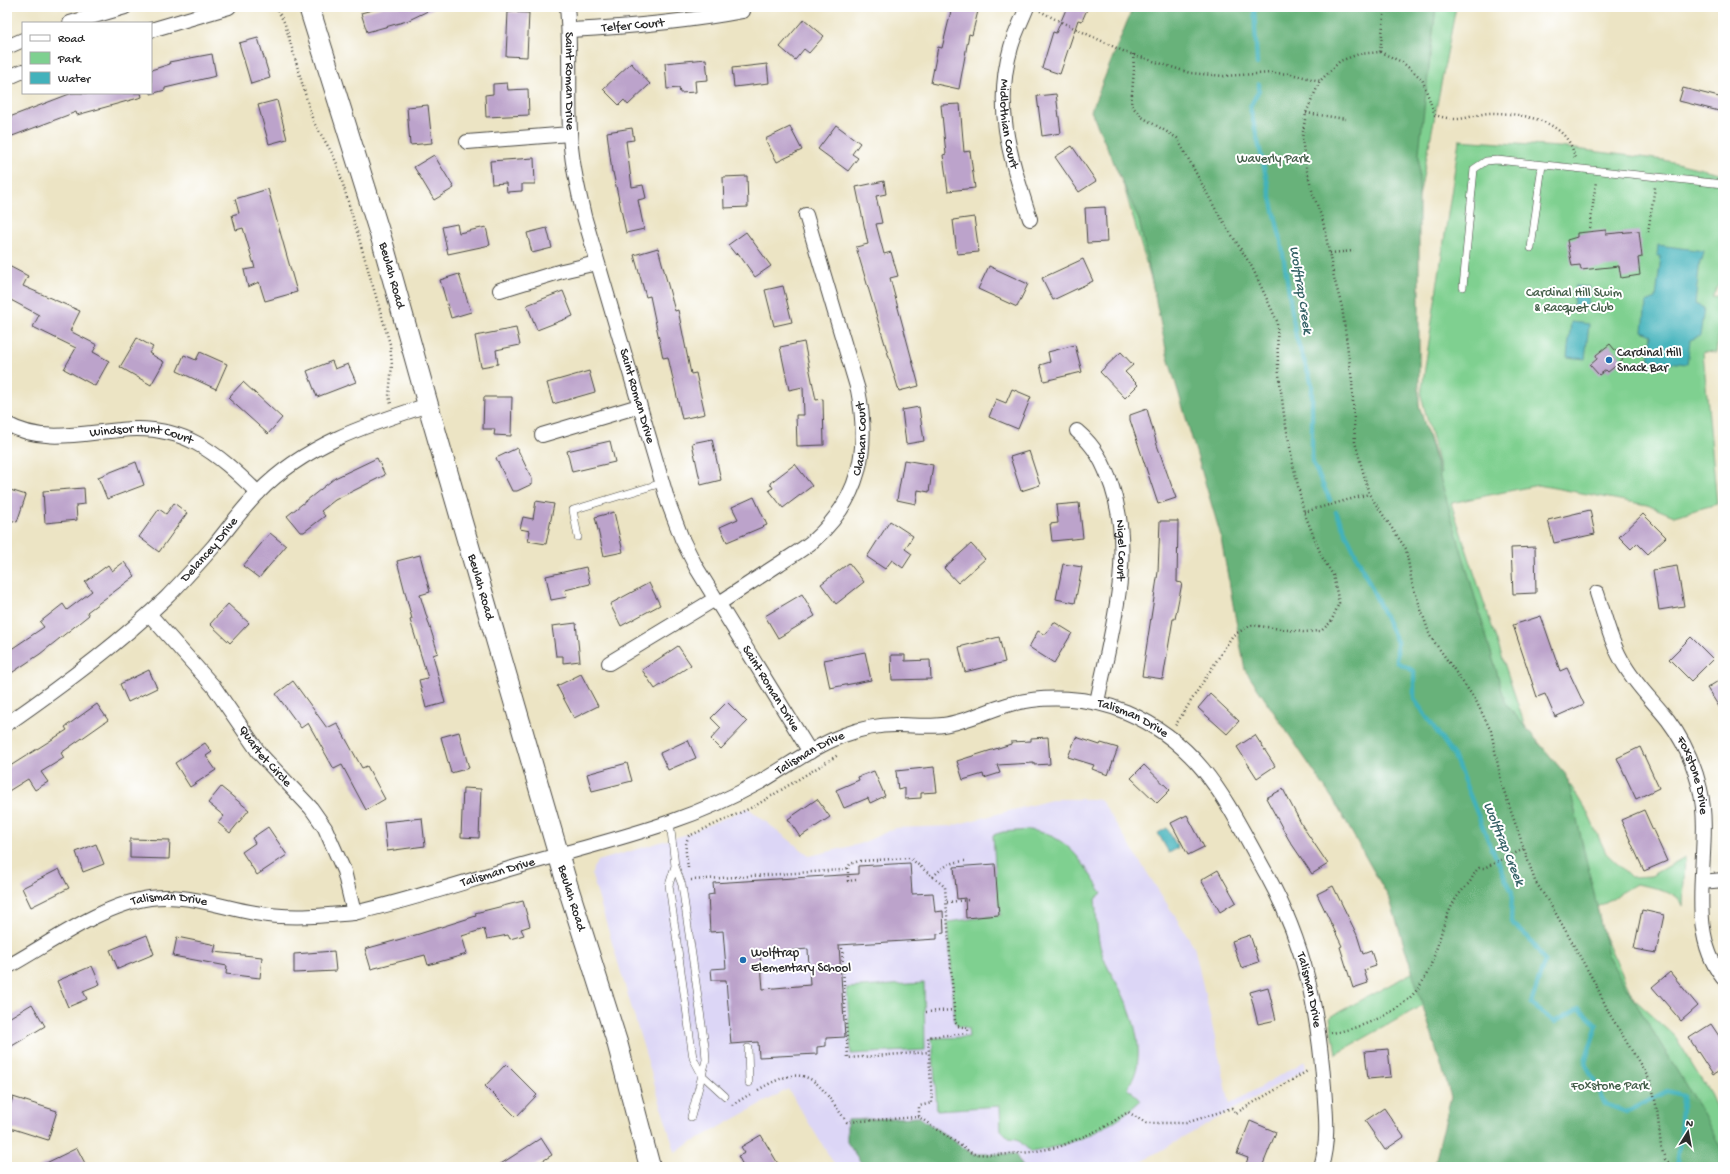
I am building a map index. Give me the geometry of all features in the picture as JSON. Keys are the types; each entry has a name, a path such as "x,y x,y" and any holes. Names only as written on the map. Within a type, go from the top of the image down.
{"main road":[{"name":"Beulah Road","path":"309,7 383,244 428,405 559,855 617,1042 650,1167"}],"street":[{"path":"74,22 106,14 124,7"},
{"path":"152,30 229,7"},
{"name":"Saint Roman Drive","path":"567,7 570,30 570,134 581,202 597,262 662,483 682,539 696,567 810,752"},
{"name":"Midlothian Court","path":"1027,7 1011,46 1005,71 1002,97 1004,124 1009,153 1030,218"},
{"name":"Telfer Court","path":"570,30 636,27 684,22 743,11"},
{"path":"7,47 22,40"},
{"path":"7,78 22,71"},
{"path":"467,142 570,134"},
{"name":"Clachan Court","path":"609,663 716,601 814,540 831,523 844,504 854,483 861,460 864,437 863,414 858,390 806,215"},
{"path":"500,290 597,262"},
{"name":"Delancey Drive","path":"7,724 60,687 149,614 214,547 258,493 286,469 329,442 364,426 428,405"},
{"path":"542,435 639,406"},
{"name":"Windsor Hunt Court","path":"7,424 15,429 55,437 78,436 121,429 145,429 168,432 190,439 210,450 227,462 258,493"},
{"name":"Nigel Court","path":"1077,431 1095,449 1105,465 1115,497 1120,525 1122,553 1120,583 1097,702"},
{"name":"Foxstone Drive","path":"1597,593 1613,642 1624,665 1639,687 1668,720 1682,742 1693,766 1700,790 1704,819 1702,882 1704,937 1710,955 1723,978"},
{"name":"Quartet Circle","path":"149,614 214,687 260,754 311,808 336,849 344,871 354,913"},
{"name":"Talisman Drive","path":"7,967 104,912 126,903 150,898 189,898 237,910 286,917 317,917 354,913 670,822 737,794 810,752 847,734 871,727 894,725 945,725 1025,701 1048,699 1097,702 1129,713 1148,722 1169,735 1187,750 1204,769 1222,795 1274,887 1299,945 1312,993 1320,1035 1327,1126 1324,1155 1320,1167"},
{"path":"1702,882 1723,880"}],"lane":[{"path":"1463,287 1474,169 1486,161 1497,160 1542,164 1723,184"},
{"path":"1531,248 1542,164"},
{"path":"578,537 574,510 662,483"},
{"path":"670,822 675,866 682,885 706,1060 691,1117"},
{"path":"675,866 669,885 693,1058 702,1075 725,1096"},
{"path":"748,1048 749,1083"}],"path":[{"path":"276,7 285,24 314,121 329,146 337,164 383,320 392,356 390,390"},
{"path":"1034,7 1053,18 1133,54 1190,73 1224,76 1279,73 1291,74 1320,81"},
{"path":"1380,52 1385,7"},
{"path":"1577,168 1574,153 1561,130 1532,117 1494,112 1455,119 1435,115 1422,79 1402,62 1380,52 1360,54 1340,61 1320,81 1306,113 1302,138 1306,167 1313,194 1323,220 1334,278 1342,307 1347,335 1352,381 1356,442 1369,494 1406,549 1412,582 1430,636 1475,699 1491,731 1502,785 1522,850 1535,881 1555,912 1596,985 1609,1013 1651,1082 1657,1109 1660,1148 1665,1158 1673,1167"},
{"path":"1133,54 1134,70 1131,105 1142,117 1177,138 1216,210 1252,267 1277,321 1278,366 1284,415 1304,512 1322,557 1333,575 1339,603 1331,622 1321,631 1303,632 1252,625 1233,635 1169,735"},
{"path":"1306,113 1346,119"},
{"path":"1590,228 1598,170"},
{"path":"1648,232 1656,177"},
{"path":"1330,254 1354,251"},
{"path":"1304,512 1369,494"},
{"path":"691,887 686,850 686,842 689,836 755,806 844,752"},
{"path":"1320,1035 1345,1031 1362,1025 1397,1007 1414,994 1424,979 1457,897 1470,882 1476,871 1479,868 1484,868 1522,850"},
{"path":"690,880 841,870 848,868 850,864 859,861 910,858 945,887 955,1022 958,1026 968,1028 968,1033 928,1037 932,1103 919,1106 919,1117"},
{"path":"933,877 946,865 952,862 965,861"},
{"path":"848,868 848,881 856,880"},
{"path":"946,902 969,900"},
{"path":"842,948 848,1058 929,1052"},
{"path":"926,1012 954,1010"},
{"path":"725,1096 730,1106 779,1078 799,1076 808,1077 819,1084 847,1122 919,1117 973,1154 1031,1152 1059,1147 1074,1142 1104,1128 1128,1112 1146,1123 1186,1123 1232,1108 1236,1113 1309,1070 1308,1064"}],"shaded area":[{"name":"Wolftrap Elementary School","path":"1055,799 1100,799 1194,946 1230,1104 1305,1061 1306,1069 1131,1167 836,1167 788,1089 675,1152 592,876 593,868 598,861 687,834 748,808 810,856 860,844 895,828 951,826"}],"green space":[{"name":"Waverly Park","path":"1133,7 1436,7 1419,152 1419,405 1506,704 1567,776 1609,959 1702,1112 1723,1152 1723,1167 1434,1167 1451,1097 1390,900 1334,801 1245,670 1220,533 1167,354 1139,220 1091,111"},
{"name":"Waverly Park","path":"1140,7 1456,7 1393,331 1441,474 1421,395 1459,140 1559,147 1664,160 1723,174 1723,277 1712,296 1723,297 1716,353 1703,352 1717,504 1674,516 1647,505 1538,485 1451,503 1538,765 1571,786 1588,814 1606,853 1631,877 1651,876 1685,857 1683,906 1680,900 1670,893 1656,888 1636,884 1592,910 1634,999 1675,1036 1710,1093 1723,1121 1723,1167 1485,970 1336,1054 1330,1017 1419,969 1375,853 1216,502 1124,187 1112,126"},
{"path":"1029,830 1043,833 1064,844 1081,861 1102,893 1095,899 1100,946 1108,968 1119,986 1126,1002 1135,1027 1138,1052 1137,1065 1134,1076 1128,1087 1140,1101 1116,1120 1089,1135 1061,1145 1031,1152 1017,1139 1009,1138 1001,1130 1000,1106 937,1110 932,1038 969,1037 968,1028 958,1026 955,1022 948,922 1001,915 1000,905 989,906 995,864 993,835 1003,832"},
{"path":"924,983 925,1050 851,1054 847,988"},
{"path":"919,1117 973,1154 1015,1154 1023,1167 864,1167 847,1142 847,1120"}],"water":[{"path":"1658,245 1704,251 1702,260 1700,260 1695,304 1704,308 1700,336 1690,340 1687,364 1649,360 1652,335 1643,331 1646,302 1656,298 1661,256 1657,256"},
{"path":"1575,286 1589,287 1587,309 1573,307"},
{"path":"1571,322 1589,324 1585,359 1567,357"},
{"path":"1167,828 1178,848 1169,853 1158,833"}],"building":[{"path":"383,7 436,7 407,21 367,32 361,13"},
{"path":"952,7 979,7 972,35 969,34 959,89 931,83 938,47 942,48"},
{"path":"1067,7 1088,7 1082,21 1078,20 1060,74 1042,68 1053,32 1056,33"},
{"path":"508,12 529,13 527,57 506,56"},
{"path":"804,19 824,36 809,53 804,49 795,60 780,47"},
{"path":"258,38 270,78 251,84 239,43"},
{"path":"212,54 216,76 165,88 165,90 152,94 152,70 170,64 169,62"},
{"path":"706,59 708,80 695,81 696,92 680,93 679,88 667,89 665,63"},
{"path":"631,63 650,84 628,105 624,100 619,105 603,89"},
{"path":"767,64 769,83 734,87 732,68"},
{"path":"507,83 508,90 528,89 529,115 486,117 485,95 493,94 493,84"},
{"path":"1683,88 1723,98 1719,111 1679,101"},
{"path":"69,94 141,94 142,97 77,115 76,112 7,138 7,118"},
{"path":"1056,94 1061,133 1042,136 1037,96"},
{"path":"277,100 287,139 269,144 258,105"},
{"path":"960,104 964,152 970,151 975,188 948,191 943,155 946,154 941,105"},
{"path":"428,105 432,143 410,145 407,107"},
{"path":"836,125 860,143 852,154 858,158 848,171 818,149"},
{"path":"790,127 802,150 777,162 765,139"},
{"path":"632,128 634,140 626,141 632,187 643,185 646,198 638,200 644,229 626,233 612,172 607,132"},
{"path":"1072,146 1096,181 1079,192 1055,157"},
{"path":"434,155 454,188 434,200 414,167"},
{"path":"534,158 535,184 522,184 522,191 507,192 506,183 492,184 490,161"},
{"path":"747,176 748,207 724,208 723,177"},
{"path":"884,181 886,194 876,196 882,223 876,224 884,254 891,252 898,276 890,278 919,386 899,391 856,247 868,244 856,187"},
{"path":"268,189 297,292 265,301 259,282 248,287 244,270 255,268 243,228 236,230 232,215 239,213 235,199"},
{"path":"1105,207 1107,242 1087,243 1085,208"},
{"path":"974,217 979,252 957,254 953,220"},
{"path":"457,224 459,233 486,227 490,245 448,254 442,227"},
{"path":"547,228 552,248 532,253 527,233"},
{"path":"1606,230 1606,234 1639,231 1642,257 1638,258 1640,275 1621,278 1619,266 1581,270 1580,265 1572,266 1567,240 1577,237 1577,233"},
{"path":"746,232 771,266 755,277 738,253 736,255 728,245"},
{"path":"658,248 675,311 678,310 691,374 696,373 705,414 682,419 668,357 663,358 650,296 646,297 634,255"},
{"path":"1083,259 1093,281 1053,300 1042,278"},
{"path":"7,265 28,276 23,286 80,311 70,331 97,345 93,352 109,361 95,386 64,369 76,348 33,327 39,315 7,298"},
{"path":"989,266 1028,284 1017,307 978,289"},
{"path":"459,274 471,312 451,318 440,280"},
{"path":"783,286 792,322 774,326 765,290"},
{"path":"563,291 573,316 537,330 527,305"},
{"path":"516,328 520,345 496,350 498,364 481,367 475,336"},
{"path":"137,338 153,347 149,353 164,362 151,385 120,367"},
{"path":"804,342 816,400 823,399 824,445 797,446 796,415 804,415 803,387 789,390 780,347"},
{"name":"Cardinal Hill Snack Bar","path":"1610,344 1623,360 1608,372 1606,370 1599,375 1590,365 1597,359 1596,355"},
{"path":"1075,345 1082,372 1044,381 1040,365 1050,362 1048,352"},
{"path":"200,352 227,364 216,389 177,371 184,355 196,360"},
{"path":"1121,352 1133,365 1125,372 1138,385 1125,398 1100,372"},
{"path":"332,361 335,369 348,364 356,382 317,397 307,371"},
{"path":"589,371 595,392 553,404 547,383"},
{"path":"243,382 282,418 268,434 228,398"},
{"path":"1012,389 1031,397 1018,429 989,417 996,399 1006,403"},
{"path":"484,397 512,397 511,436 494,435 495,429 483,429"},
{"path":"919,407 924,441 906,444 902,410"},
{"path":"1147,409 1157,445 1176,498 1158,504 1130,420 1130,415"},
{"path":"712,439 721,480 701,485 692,443"},
{"path":"610,441 615,462 572,472 567,451"},
{"path":"517,448 532,479 532,484 517,491 512,491 496,458"},
{"path":"1029,451 1040,485 1021,491 1010,457"},
{"path":"377,458 385,475 335,500 321,511 325,516 304,532 300,532 287,516 335,478"},
{"path":"904,460 933,465 929,492 918,490 916,504 897,500"},
{"path":"136,462 144,485 107,499 98,477"},
{"path":"795,464 812,486 783,508 769,490 773,488 770,483"},
{"path":"84,488 85,504 76,505 77,520 45,523 43,491"},
{"path":"7,489 26,495 17,522 7,519"},
{"path":"754,497 767,525 727,542 720,527 738,519 732,507"},
{"path":"536,501 554,504 546,544 528,541 530,531 520,529 523,517 533,519"},
{"path":"174,503 187,513 159,552 139,537 159,509 166,514"},
{"path":"1079,503 1083,538 1052,541 1050,524 1058,523 1056,505"},
{"path":"1590,510 1595,534 1554,543 1548,520"},
{"path":"614,512 623,552 604,556 595,517"},
{"path":"1643,514 1666,537 1648,554 1637,543 1631,549 1619,537"},
{"path":"890,521 913,536 905,549 912,554 903,568 892,560 885,569 867,557"},
{"path":"1160,521 1178,521 1177,582 1182,583 1175,619 1173,619 1163,679 1142,676 1158,572"},
{"path":"270,533 286,546 259,578 243,566"},
{"path":"971,544 985,559 958,583 944,568"},
{"path":"1535,547 1536,593 1513,594 1511,548"},
{"path":"420,555 430,592 420,595 438,653 433,655 445,703 426,708 419,680 428,678 410,620 412,619 397,561"},
{"path":"124,562 135,576 87,612 89,615 40,654 7,676 7,652 44,627 40,622 63,604 67,610 92,591 85,582 108,565 112,571"},
{"path":"849,563 864,582 836,604 821,584"},
{"path":"1063,564 1082,567 1075,603 1056,599"},
{"path":"1677,566 1684,606 1659,610 1653,570"},
{"path":"586,567 590,584 565,590 567,597 551,600 546,576"},
{"path":"649,583 660,605 621,626 610,604"},
{"path":"802,594 815,616 778,638 765,616"},
{"path":"228,604 249,623 230,643 210,624"},
{"path":"1541,616 1560,671 1567,668 1584,704 1555,717 1545,694 1537,697 1513,625"},
{"path":"1054,622 1072,633 1054,663 1029,647 1038,631 1045,635"},
{"path":"576,623 580,661 563,663 563,656 556,656 552,626"},
{"path":"999,637 1005,662 965,672 959,647"},
{"path":"1691,637 1713,659 1691,681 1669,659"},
{"path":"678,646 691,665 655,689 642,670"},
{"path":"865,652 871,680 830,688 824,660"},
{"path":"891,655 905,655 905,661 930,660 931,679 892,680"},
{"path":"149,670 157,688 128,702 120,684"},
{"path":"581,674 598,706 574,718 557,686"},
{"path":"1723,678 1723,713 1707,688"},
{"path":"293,681 327,728 337,723 362,768 367,766 385,799 366,810 342,765 334,769 308,723 301,728 276,694"},
{"path":"1210,694 1239,721 1227,734 1198,708"},
{"path":"727,702 747,722 721,749 711,739 721,728 711,718"},
{"path":"97,704 108,720 61,753 64,758 41,772 48,782 35,790 28,779 7,792 7,768 67,730 65,727"},
{"path":"459,732 469,768 451,773 441,737"},
{"path":"1255,735 1275,766 1257,778 1237,747"},
{"path":"1048,737 1050,764 1034,765 1034,763 997,765 1000,773 984,778 983,774 963,780 957,761 1011,744 1011,742 1031,741 1031,738"},
{"path":"1076,737 1100,745 1101,743 1118,748 1108,775 1092,769 1094,765 1068,757"},
{"path":"688,740 696,758 668,770 660,753"},
{"path":"205,743 212,752 206,756 216,770 190,787 175,763"},
{"path":"1640,747 1659,788 1636,799 1617,758"},
{"path":"627,763 632,781 592,791 587,774"},
{"path":"1144,765 1170,790 1157,803 1131,778"},
{"path":"934,767 937,792 921,793 921,798 905,799 905,788 898,790 896,771"},
{"path":"874,771 885,796 870,803 868,798 844,808 836,790 859,780 858,777"},
{"path":"221,787 249,810 230,833 218,823 224,816 208,803"},
{"path":"463,788 481,789 479,838 461,837"},
{"path":"1283,789 1303,827 1328,864 1312,874 1289,840 1266,798"},
{"path":"817,799 830,817 800,837 788,819"},
{"path":"1644,810 1667,861 1644,871 1621,820"},
{"path":"1187,815 1204,847 1188,855 1171,823"},
{"path":"422,818 425,846 387,851 384,822"},
{"path":"268,827 287,855 257,875 242,852 255,843 252,838"},
{"path":"130,839 170,840 169,859 130,858"},
{"path":"96,844 104,864 83,872 76,852"},
{"name":"Wolftrap Elementary School","path":"910,863 912,894 933,893 935,912 943,911 944,933 937,934 937,939 839,945 845,1037 826,1038 826,1046 817,1047 817,1054 759,1057 758,1042 731,1044 726,980 712,980 711,969 726,968 723,931 710,932 708,895 714,894 713,883 858,874 858,866","holes":["808,949 810,985 763,989 760,953"]},
{"path":"995,864 999,915 966,918 965,898 957,899 954,867"},
{"path":"59,869 69,888 31,907 22,888"},
{"path":"1218,870 1236,902 1220,912 1201,880"},
{"path":"1333,886 1357,935 1363,954 1371,951 1376,966 1364,970 1368,983 1353,988 1340,947 1342,946 1317,894"},
{"path":"523,901 530,926 521,929 524,935 510,939 508,935 487,939 484,929 462,936 467,954 428,965 425,955 371,969 365,949 476,916 475,913"},
{"path":"1642,910 1664,915 1656,953 1634,949"},
{"path":"147,935 154,954 118,969 110,950"},
{"path":"1250,935 1259,962 1241,968 1232,941"},
{"path":"177,937 216,945 214,952 262,957 260,978 226,974 227,966 173,956"},
{"path":"334,951 336,971 294,973 294,954"},
{"path":"92,966 100,984 83,991 87,999 68,1007 57,981"},
{"path":"1670,972 1698,1006 1681,1021 1652,987"},
{"path":"1268,987 1276,1020 1258,1024 1250,992"},
{"path":"32,1004 45,1026 7,1049 7,1019"},
{"path":"1711,1024 1723,1042 1723,1069 1713,1075 1689,1038"},
{"path":"1388,1049 1391,1077 1368,1079 1365,1051"},
{"path":"506,1064 537,1095 516,1117 485,1086"},
{"path":"13,1097 57,1111 48,1140 7,1127 7,1115"},
{"path":"1384,1108 1404,1137 1385,1150 1365,1121"},
{"path":"1250,1121 1276,1132 1262,1167 1245,1167 1248,1158 1237,1154"},
{"path":"761,1135 780,1167 744,1167 738,1156 745,1153 741,1147"},
{"path":"541,1138 552,1155 533,1167 496,1167"},
{"path":"77,1148 87,1167 38,1167"}],"waterway":[{"name":"Wolftrap Creek","path":"1254,7 1257,64"},
{"name":"Wolftrap Creek","path":"1259,84 1259,90 1250,107 1281,241 1296,337 1312,384 1312,461 1330,500"},
{"name":"Wolftrap Creek","path":"1336,512 1397,642 1397,662 1414,671 1414,699 1454,756 1488,840 1512,892 1511,922 1529,938 1545,960 1531,1004 1555,1022 1579,1008 1597,1025 1585,1062 1605,1104 1626,1112 1667,1091 1683,1095 1678,1162 1675,1167"}],"place":[{"name":"Cardinal Hill Snack Bar","path":"1609,360"},
{"name":"Wolftrap Elementary School","path":"743,960"}],"park label":[{"name":"Cardinal Hill Swim & Racquet Club","path":"1574,300"},
{"name":"Foxstone Park","path":"1610,1086"}]}
